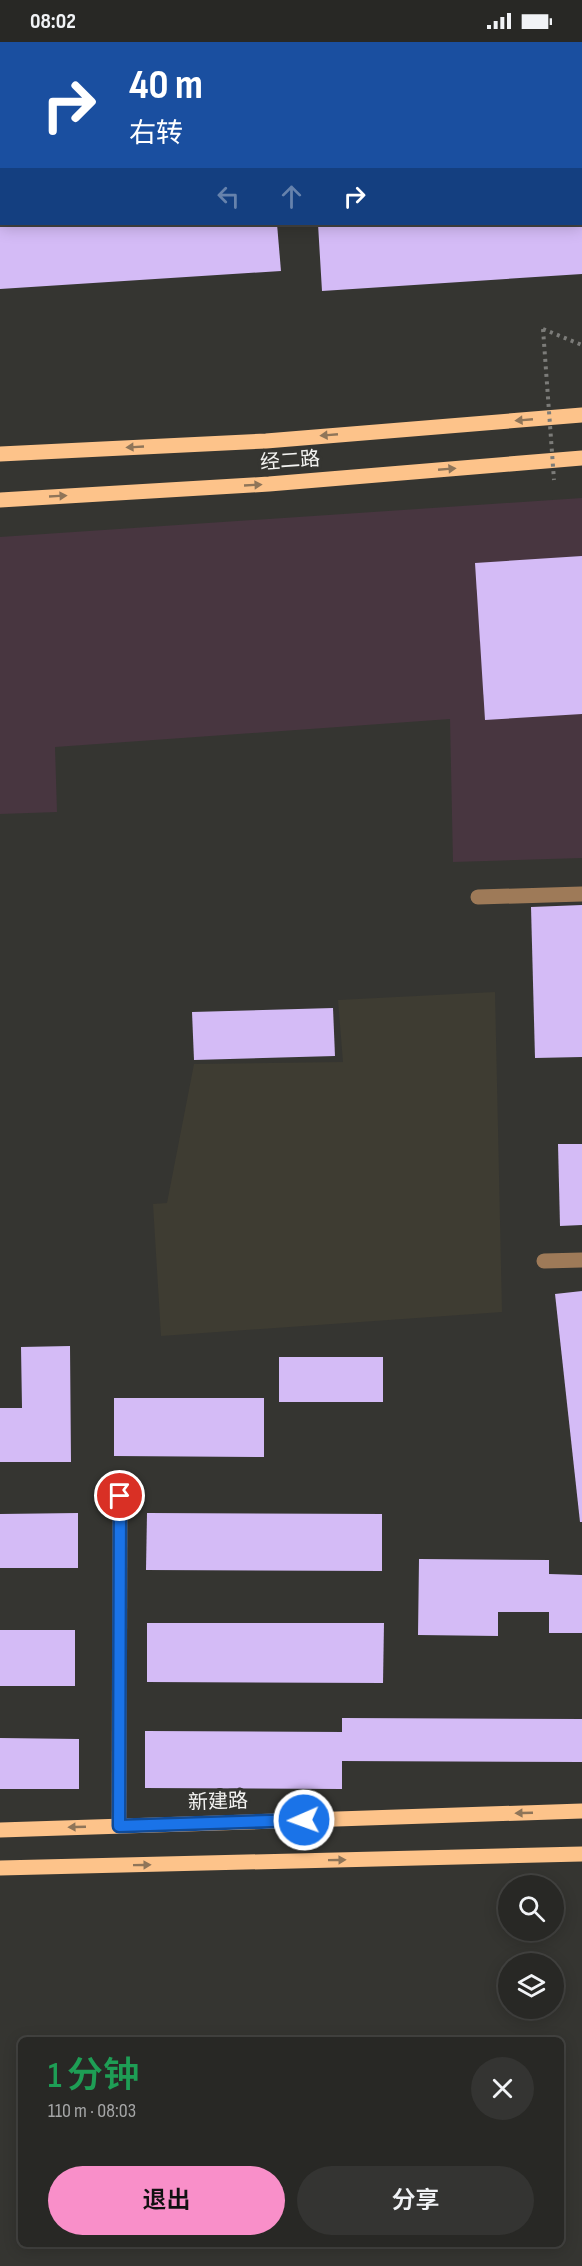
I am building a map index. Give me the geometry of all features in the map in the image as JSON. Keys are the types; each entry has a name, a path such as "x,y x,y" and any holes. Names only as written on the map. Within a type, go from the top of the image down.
{"main road":[{"name":"经二路","path":"0,454 266,441 582,415"},
{"name":"经二路","path":"0,500 269,484 582,458"},
{"name":"新建路","path":"0,1830 582,1811"},
{"path":"0,1868 582,1854"}],"street":[{"path":"478,897 582,894"},
{"path":"544,1261 582,1260"},
{"path":"119,1826 120,1496"}],"path":[{"path":"554,480 543,329 582,345"}],"shaded area":[{"path":"582,498 582,858 453,862 450,719 55,747 57,812 0,814 0,537"},
{"path":"495,992 502,1312 161,1336 153,1204 167,1203 194,1064 343,1062 338,1000"}],"building":[{"path":"0,225 277,225 281,271 0,289"},
{"path":"318,225 582,225 582,274 322,291"},
{"path":"582,556 582,714 485,720 475,563"},
{"path":"582,905 582,1057 535,1058 531,907"},
{"path":"333,1008 335,1056 194,1060 192,1012"},
{"path":"558,1144 582,1144 582,1225 560,1226"},
{"path":"582,1291 582,1522 580,1522 555,1294"},
{"path":"70,1346 71,1462 0,1462 0,1408 22,1408 21,1347"},
{"path":"279,1357 383,1357 383,1402 279,1402"},
{"path":"114,1398 264,1398 264,1457 114,1456"},
{"path":"78,1513 78,1568 0,1568 0,1514"},
{"path":"147,1513 382,1514 382,1571 146,1570"},
{"path":"419,1559 549,1560 549,1574 582,1575 582,1633 549,1633 549,1612 498,1612 498,1636 418,1635"},
{"path":"147,1623 384,1623 383,1683 147,1682"},
{"path":"0,1630 75,1630 75,1686 0,1686"},
{"path":"342,1718 582,1719 582,1762 342,1761 342,1789 145,1788 145,1731 342,1732"},
{"path":"0,1738 79,1739 79,1789 0,1789"}],"route":[{"path":"120,1496 119,1826 304,1820"}]}
